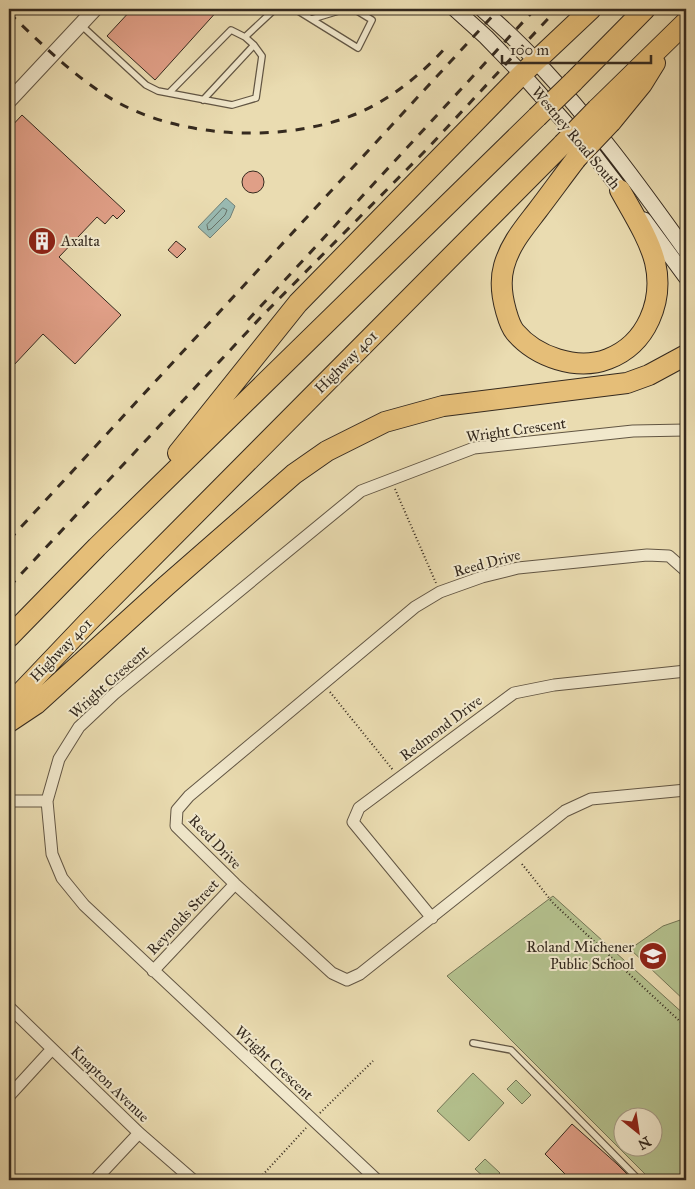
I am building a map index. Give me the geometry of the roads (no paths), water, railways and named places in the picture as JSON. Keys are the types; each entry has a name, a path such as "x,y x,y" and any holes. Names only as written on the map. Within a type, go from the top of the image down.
{"highway":[{"path":"97,547 164,469 298,302 529,68 591,9"},
{"path":"9,637 97,547 573,82 645,9"},
{"name":"Highway 401","path":"9,705 88,622 570,152 686,22"},
{"path":"570,152 514,241 504,266 502,283 509,321 515,331 530,345 544,354 565,361 585,363 608,359 642,334 651,317 656,304 658,281 655,261 642,230 620,190"},
{"path":"9,722 36,704 166,586 286,481 327,451 385,422 443,406 627,383 650,376 686,355"}],"main road":[{"name":"Westney Road South","path":"455,9 486,37 529,68 612,150 686,250"},
{"name":"Westney Road South","path":"482,9 529,68 686,277"}],"street":[{"path":"9,101 95,9"},
{"name":"Wright Crescent","path":"377,1180 84,905 62,878 52,854 47,801 59,760 79,727 114,694 360,491 474,448 632,431 686,430"},
{"name":"Reed Drive","path":"686,572 669,556 647,555 518,568 482,576 440,592 415,607 189,796 177,810 176,826 235,884 332,973 347,980 360,974 566,811 591,799 686,790"},
{"name":"Redmond Drive","path":"432,918 353,822 359,808 514,692 554,685 686,671"},
{"path":"9,804 13,801 47,801"},
{"name":"Reynolds Street","path":"153,971 235,884"},
{"name":"Knapton Avenue","path":"9,1007 139,1133 193,1180"},
{"path":"9,1096 52,1049"},
{"path":"95,1180 139,1133"}],"lane":[{"path":"245,38 275,9"},
{"path":"295,9 358,48 372,20 354,9"},
{"path":"312,19 345,9"},
{"path":"80,24 146,85 158,91 232,106 256,98 262,56 254,45 231,30 169,93"},
{"path":"203,100 254,45"},
{"path":"473,1043 512,1050 639,1180"}],"water":[{"path":"226,198 235,206 230,218 210,238 198,227"}],"railway":[{"path":"9,540 499,9"},
{"path":"248,320 535,9"},
{"path":"9,587 262,316 427,149 557,9"},
{"path":"9,13 74,72 117,102 173,124 203,130 235,133 267,133 298,130 356,114 393,94 427,67 446,47"}],"place":[{"name":"Axalta","path":"42,241"},
{"name":"Roland Michener Public School","path":"653,956"}]}
